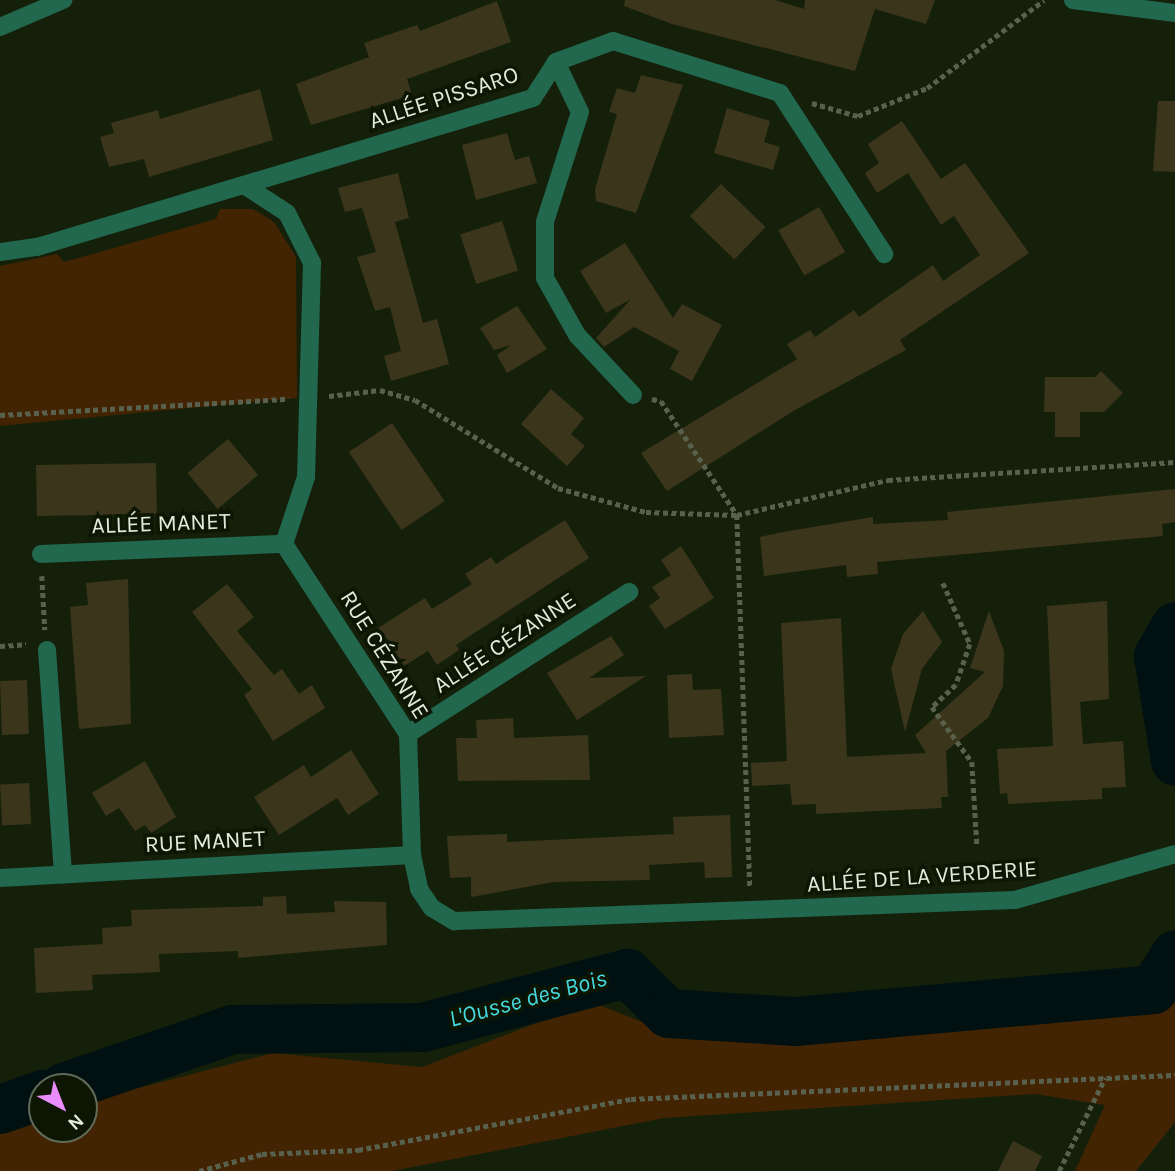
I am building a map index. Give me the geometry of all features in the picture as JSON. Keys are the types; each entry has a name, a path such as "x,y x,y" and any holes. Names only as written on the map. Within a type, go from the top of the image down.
{"street":[{"path":"1073,0 1175,13"},
{"path":"0,27 50,2"},
{"path":"633,395 577,335 545,278 545,222 580,111 556,62 613,41 780,93 884,254"},
{"name":"ALLÉE PISSARO","path":"0,252 244,185 533,98 556,62"},
{"path":"244,185 287,214 312,263 306,477 284,544"},
{"name":"ALLÉE MANET","path":"41,554 284,544"},
{"name":"RUE CÉZANNE","path":"284,544 408,734 412,855 419,889 432,908 454,921 751,913"},
{"name":"ALLÉE CÉZANNE","path":"408,734 629,592"},
{"path":"43,645 62,874"},
{"name":"ALLÉE DE LA VERDERIE","path":"751,913 1015,900 1175,854"},
{"name":"RUE MANET","path":"0,878 412,855"}],"path":[{"path":"780,93 858,116 927,88 1044,0"},
{"path":"0,415 308,397 380,390 403,396 558,488 646,512 737,515 888,480 1175,462"},
{"path":"633,395 661,401 737,515 751,913"},
{"path":"41,554 43,645"},
{"path":"943,583 970,644 956,685 932,707 972,762 977,844"},
{"path":"26,644 43,645"},
{"path":"0,646 43,645"},
{"path":"199,1171 262,1154 358,1150 631,1099 1175,1075"},
{"path":"1059,1171 1105,1078"}],"shaded area":[{"path":"220,209 253,209 274,222 296,257 297,398 0,426 0,266 57,254 64,262 216,219"},
{"path":"1175,975 1175,1122 1136,1171 1075,1171 1105,1105 1035,1094 664,1118 392,1171 0,1171 0,1133 28,1122 28,1143 98,1143 98,1098 273,1053 422,1067 592,1002 672,1034 1150,1015"}],"building":[{"path":"625,0 775,0 804,9 805,0 935,0 926,24 875,9 855,71 672,24 624,6"},
{"path":"497,1 511,42 407,79 412,95 311,125 296,84 369,57 364,43 417,25 420,31"},
{"path":"641,75 683,85 636,213 596,201 595,189 617,114 609,112 617,88 635,93"},
{"path":"260,89 273,140 149,177 144,159 109,167 100,137 114,133 111,123 158,110 160,119"},
{"path":"1158,101 1175,101 1175,172 1153,171"},
{"path":"727,108 770,121 764,142 780,147 773,170 714,153"},
{"path":"902,121 941,179 965,163 1029,253 900,340 906,350 795,410 667,491 641,453 797,359 787,344 810,330 815,337 854,310 859,317 933,265 943,281 980,255 954,216 941,225 908,173 877,193 865,173 879,163 868,144"},
{"path":"507,133 515,160 529,156 537,183 476,200 462,145"},
{"path":"398,173 409,218 395,222 423,323 437,319 449,364 391,381 384,356 401,351 390,307 375,311 357,257 376,252 362,208 345,212 338,188"},
{"path":"721,184 766,227 734,259 690,216"},
{"path":"819,207 845,252 804,276 778,230"},
{"path":"502,221 518,270 476,284 460,235"},
{"path":"625,243 673,318 682,304 722,325 692,381 670,369 679,351 634,327 604,347 596,338 631,299 606,313 580,271"},
{"path":"517,306 547,349 507,373 497,355 511,345 494,350 480,328"},
{"path":"1101,371 1123,393 1104,412 1080,412 1080,437 1055,437 1055,412 1044,412 1045,377 1095,377"},
{"path":"551,389 584,418 571,434 585,446 567,466 521,424"},
{"path":"392,423 445,501 401,530 349,452"},
{"path":"228,439 258,475 218,509 187,473"},
{"path":"156,463 157,514 37,516 36,465"},
{"path":"1175,489 1175,522 1162,524 1163,536 877,562 878,574 847,577 846,565 764,576 760,537 783,532 873,517 873,524 948,520 947,512"},
{"path":"565,520 589,558 456,645 459,650 437,665 428,651 404,666 378,628 425,598 432,609 472,584 465,574 491,557 496,564"},
{"path":"681,546 714,598 665,629 649,606 660,598 652,587 671,575 661,560"},
{"path":"128,579 131,724 79,729 70,607 88,605 86,583"},
{"path":"227,584 254,617 237,631 274,675 282,669 299,694 312,685 325,708 273,741 244,695 252,689 192,612"},
{"path":"1107,601 1109,699 1080,702 1083,744 1123,741 1126,787 1102,788 1102,799 1008,804 1007,793 1000,794 997,749 1053,746 1047,606"},
{"path":"923,611 942,642 922,669 905,732 891,669 903,634"},
{"path":"989,611 1004,651 1003,686 988,718 946,751 948,797 941,797 942,808 816,814 816,804 792,805 790,784 752,786 751,763 787,761 781,623 841,618 847,757 926,753 915,735 985,672 970,668"},
{"path":"611,636 624,655 589,678 646,676 577,720 547,673"},
{"path":"692,674 693,690 721,689 724,735 669,738 667,675"},
{"path":"27,680 29,734 2,735 0,681"},
{"path":"513,718 514,738 588,735 590,780 458,781 456,738 477,738 476,720"},
{"path":"351,750 379,794 348,815 337,798 279,835 254,797 304,765 311,777"},
{"path":"145,761 176,817 151,833 145,825 135,831 119,808 106,816 92,793"},
{"path":"29,783 31,824 2,825 0,785"},
{"path":"730,815 732,877 705,878 704,862 649,865 650,880 554,882 471,897 471,877 450,878 447,836 507,834 507,842 674,834 673,817"},
{"path":"286,896 287,914 335,912 334,901 386,902 387,945 238,958 238,951 159,954 160,972 92,975 93,990 36,993 34,948 103,944 102,928 132,926 131,910 263,906 263,897"},
{"path":"1013,1141 1042,1156 1035,1171 998,1171"}],"waterway":[{"name":"L'Ousse des Bois","path":"1175,626 1158,656 1175,761"},
{"name":"L'Ousse des Bois","path":"98,1075 232,1029 422,1027 627,973 668,1013 795,1021 1153,989 1175,954"},
{"name":"L'Ousse des Bois","path":"0,1109 28,1099"}]}
